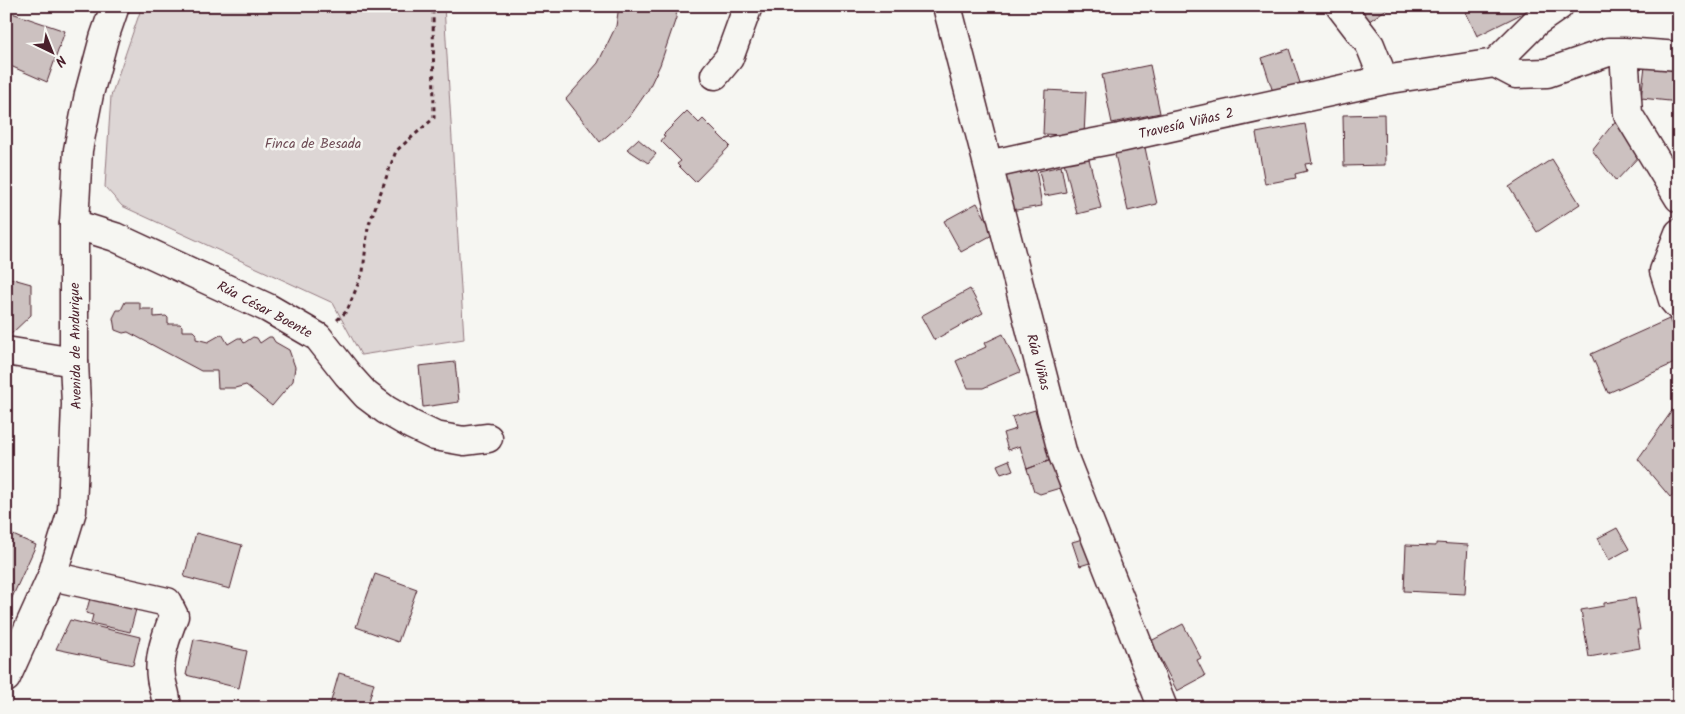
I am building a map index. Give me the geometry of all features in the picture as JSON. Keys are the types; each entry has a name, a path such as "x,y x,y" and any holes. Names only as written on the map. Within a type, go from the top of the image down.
{"street":[{"name":"Avenida de Andurique","path":"6,678 52,576 72,511 76,404 74,362 74,224 80,141 89,94 115,6"},
{"path":"715,75 729,58 748,6"},
{"name":"Rúa Viñas","path":"948,6 1063,455 1163,708"},
{"path":"1340,6 1370,45 1384,80"},
{"path":"1559,6 1536,22 1495,63 1516,74 1547,73 1608,52 1679,56"},
{"path":"1624,52 1628,114 1679,198"},
{"name":"Travesía Viñas 2","path":"988,165 1384,80 1495,63"},
{"name":"Rúa César Boente","path":"74,224 115,237 268,308 318,337 366,395 386,410 412,425 435,436 464,441 488,438"},
{"path":"1679,233 1664,271 1673,300 1679,308"},
{"path":"6,351 74,362"},
{"path":"52,576 168,602 174,616 164,645 160,675 173,706"}],"path":[{"path":"318,337 347,311 363,272 368,226 396,151 434,118 433,6"}],"green space":[{"name":"Finca de Besada","path":"142,6 444,6 464,339 361,355 333,303 122,206 105,187 111,96"}],"building":[{"path":"619,6 677,6 676,18 660,65 648,90 630,116 600,142 566,99 598,63 616,26"},
{"path":"1353,6 1391,6 1365,24"},
{"path":"1463,6 1525,6 1527,11 1477,36"},
{"path":"6,11 65,31 47,82 6,64"},
{"path":"1289,49 1300,83 1273,92 1262,58"},
{"path":"1150,65 1160,113 1112,123 1102,75"},
{"path":"1645,66 1679,70 1679,102 1641,98"},
{"path":"1045,90 1086,92 1084,136 1043,134"},
{"path":"687,111 699,123 703,119 730,146 695,182 677,164 681,161 661,141 665,136 663,135"},
{"path":"1384,114 1385,165 1344,166 1343,115"},
{"path":"1617,119 1644,151 1616,181 1592,150"},
{"path":"1305,124 1312,163 1305,164 1307,171 1295,174 1296,178 1265,184 1256,133"},
{"path":"638,139 656,154 648,163 627,149"},
{"path":"1144,143 1157,204 1128,211 1114,150"},
{"path":"1088,155 1101,208 1077,214 1064,162"},
{"path":"1552,159 1580,204 1537,232 1509,187"},
{"path":"1061,166 1066,192 1045,196 1039,171"},
{"path":"1036,170 1042,206 1010,211 1004,176"},
{"path":"977,203 994,234 961,252 944,221"},
{"path":"6,277 31,284 31,315 10,335 6,334"},
{"path":"970,289 983,313 934,340 921,316"},
{"path":"125,302 138,302 140,303 140,309 151,309 154,311 154,317 166,316 168,324 180,324 182,331 193,331 196,334 196,339 208,342 222,334 228,344 238,338 241,338 244,343 253,337 257,338 260,343 272,337 275,342 289,350 295,367 293,381 272,406 246,385 235,388 218,388 217,371 201,371 128,332 123,333 115,330 113,318 117,310 121,310"},
{"path":"1669,319 1679,341 1679,361 1608,393 1591,354"},
{"path":"1003,334 1020,372 983,388 968,388 956,361 986,347 984,343"},
{"path":"455,362 459,402 423,407 419,366"},
{"path":"1674,408 1679,412 1679,449 1675,455 1679,460 1679,490 1670,497 1638,459"},
{"path":"1035,410 1051,460 1027,469 1020,446 1008,450 1003,433 1016,429 1012,417"},
{"path":"1009,460 1013,470 1001,474 997,465"},
{"path":"1051,460 1060,488 1040,494 1034,491 1027,469"},
{"path":"1617,528 1629,549 1609,560 1598,538"},
{"path":"6,532 36,545 10,602 6,600"},
{"path":"196,533 242,545 230,589 184,577"},
{"path":"1086,538 1093,562 1080,566 1072,542"},
{"path":"1436,543 1468,545 1465,594 1404,591 1406,545 1436,546"},
{"path":"375,574 417,589 398,642 356,627"},
{"path":"92,591 138,602 130,632 91,623 93,615 86,613"},
{"path":"1635,598 1640,630 1637,630 1640,648 1589,657 1581,610 1604,606 1604,603"},
{"path":"70,620 140,637 133,665 56,649"},
{"path":"1183,624 1201,658 1197,660 1205,676 1177,691 1151,641"},
{"path":"194,639 247,651 239,688 186,675"},
{"path":"339,673 374,683 367,708 329,708"}]}
